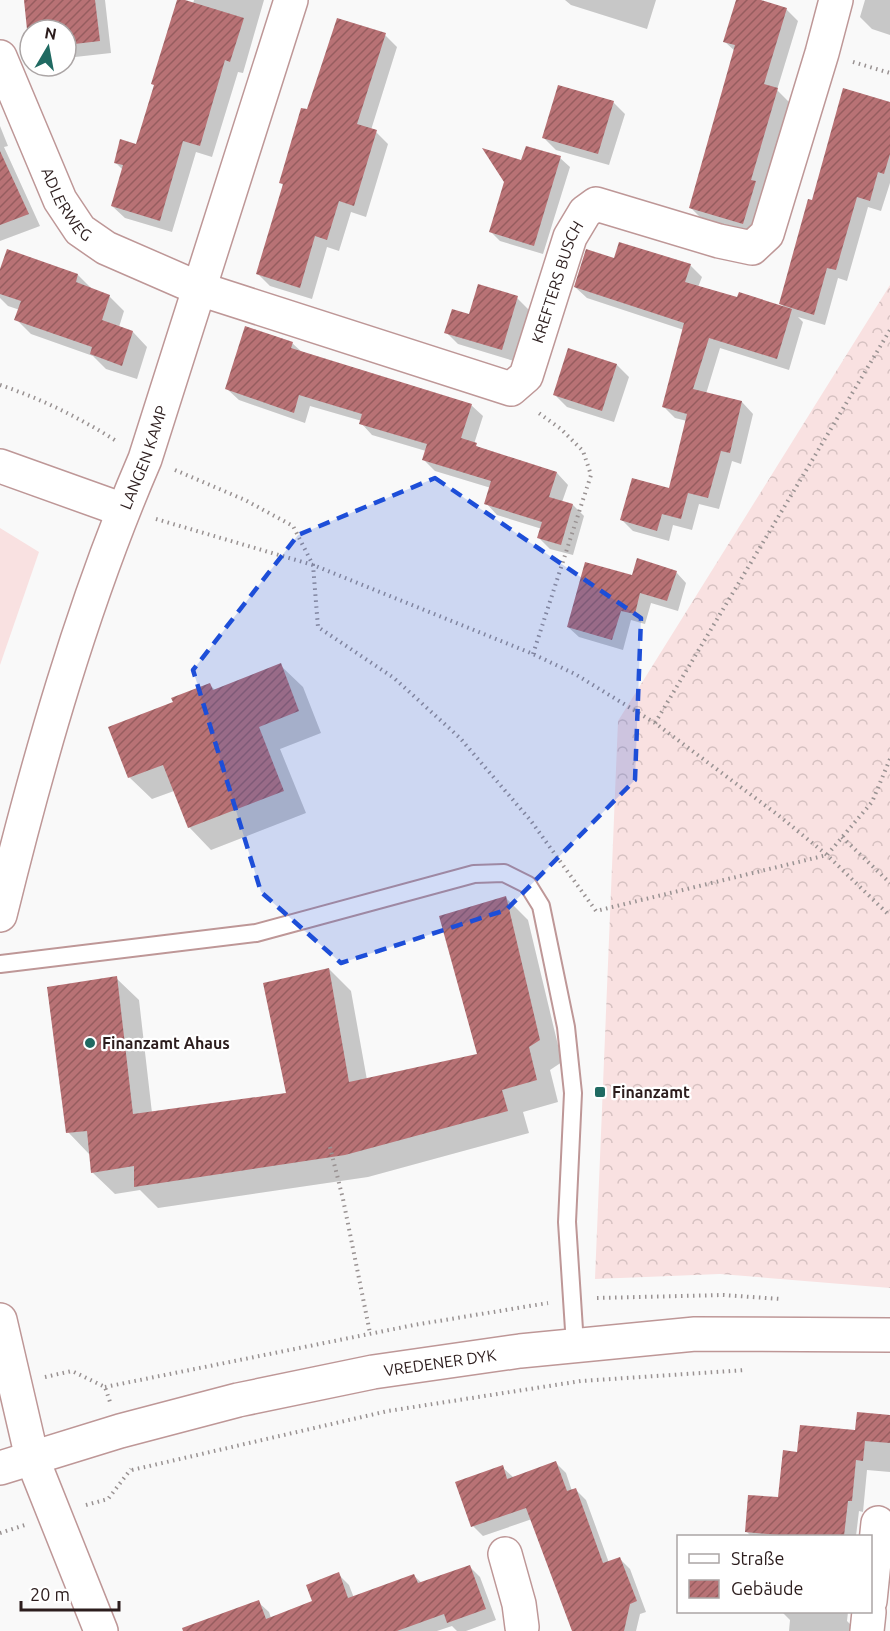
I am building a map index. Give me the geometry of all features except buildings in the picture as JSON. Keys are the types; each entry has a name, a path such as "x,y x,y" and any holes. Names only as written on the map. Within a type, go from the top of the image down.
{"street":[{"name":"LANGEN KAMP","path":"0,915 25,814 58,700 123,510 145,459 291,0"},
{"name":"KREFTERS BUSCH","path":"512,389 526,376 570,237 585,212 596,204 719,241 752,248 767,234 819,65 836,0"},
{"name":"ADLERWEG","path":"0,57 60,200 80,230 106,248 200,289"},
{"path":"200,289 512,389"},
{"path":"0,466 123,510"},
{"path":"0,1320 32,1458 101,1631"},
{"name":"VREDENER DYK","path":"0,1468 120,1431 238,1400 374,1372 575,1345 695,1334 890,1335"},
{"path":"872,1581 878,1522"},
{"path":"505,1554 519,1604 518,1630"},
{"path":"867,1631 869,1613"}],"lane":[{"path":"0,964 256,933 474,874 504,873 528,885 541,906 568,1038 573,1093 567,1222 575,1345"}],"path":[{"path":"655,723 890,330"},
{"path":"0,384 37,397 87,422 145,459 245,500 293,526 312,564 318,627 394,678 460,738 531,821 596,911 828,855 872,802 890,759"},
{"path":"512,389 523,397 530,407 561,429 583,451 591,475 533,654"},
{"path":"123,510 312,564 533,654 575,674 655,723 778,815 828,855 890,916"},
{"path":"842,837 890,883"},
{"path":"330,1147 370,1333"},
{"path":"132,1470 388,1411 581,1381 752,1370"}],"highlighted area":[{"path":"435,478 641,618 635,780 506,910 341,963 261,892 193,670 298,535"}],"green space":[{"path":"890,285 890,1288 720,1274 595,1279 618,721"},
{"path":"0,528 39,552 0,665"}],"place":[{"name":"Finanzamt Ahaus","path":"90,1043"},
{"name":"Finanzamt","path":"600,1092"}]}
